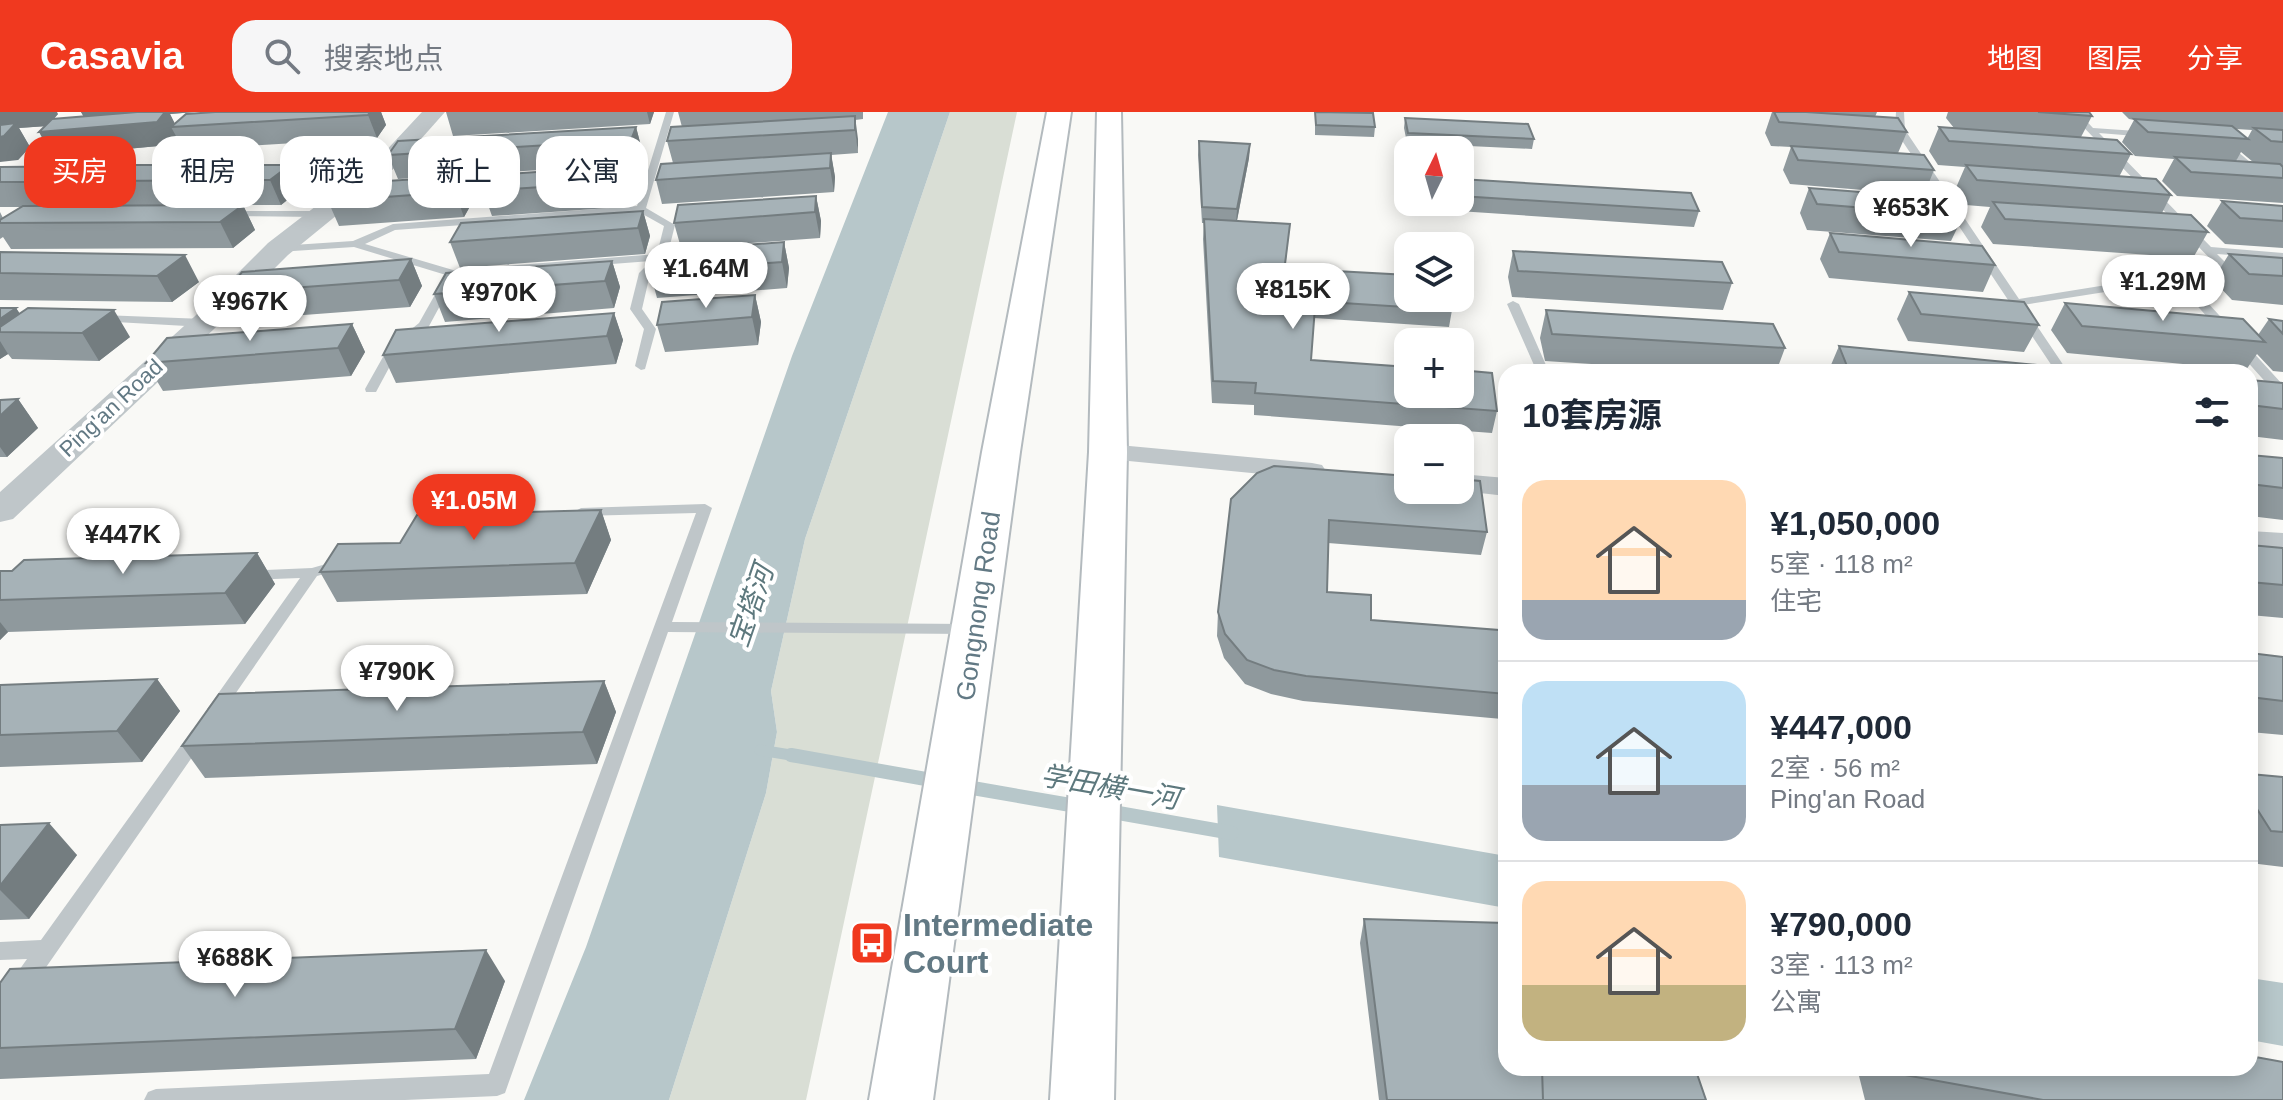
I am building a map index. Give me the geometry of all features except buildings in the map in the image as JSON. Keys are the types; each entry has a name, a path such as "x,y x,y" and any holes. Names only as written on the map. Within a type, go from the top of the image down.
{"main road":[{"name":"Gongnong Road","path":"901,1100 1001,452 1059,112"},
{"path":"1082,1100 1108,452 1109,112"}],"street":[{"name":"Ping'an Road","path":"0,511 204,323 278,249 389,161 434,112"},
{"path":"1108,452 1346,475"},
{"path":"1474,484 1498,486"},
{"path":"2258,540 2283,542"}],"lane":[{"path":"641,209 670,112"},
{"path":"1900,112 1900,130 2057,364"},
{"path":"2016,303 2226,269 2073,112"},
{"path":"2090,130 2154,134"},
{"path":"2230,139 2217,139 2283,195"},
{"path":"355,244 393,227 641,209 670,225 662,257 645,273 636,309 650,329 641,366"},
{"path":"214,214 319,214"},
{"path":"278,249 355,244 452,273 662,257"},
{"path":"2208,250 2283,256"},
{"path":"371,389 392,351 424,325 452,273"},
{"path":"2178,277 2257,364"},
{"path":"1513,304 1539,364"},
{"path":"94,319 204,323"},
{"path":"2258,365 2283,393"},
{"path":"156,1100 497,1085 705,508 567,514"},
{"path":"234,576 312,573 354,561"},
{"path":"0,1015 312,573"},
{"path":"662,627 975,629"},
{"path":"0,951 47,949"}],"shaded area":[{"path":"950,112 1017,112 806,1100 669,1100 766,793 777,732 771,691 805,539"}],"water":[{"name":"宝塔河","path":"888,112 950,112 805,539 771,691 777,732 766,793 669,1100 524,1100 586,947 792,356"},
{"path":"1217,805 1498,855 1498,907 1219,857"},
{"path":"2258,979 2283,983 2283,1046 2258,1041"}],"waterway":[{"name":"学田横一河","path":"760,750 794,756"},
{"name":"学田横一河","path":"794,756 803,757"},
{"name":"学田横一河","path":"794,756 937,781"},
{"name":"学田横一河","path":"961,786 1082,807"},
{"name":"学田横一河","path":"1107,811 1232,833"}],"place":[{"name":"Intermediate Court","path":"872,943"}]}
